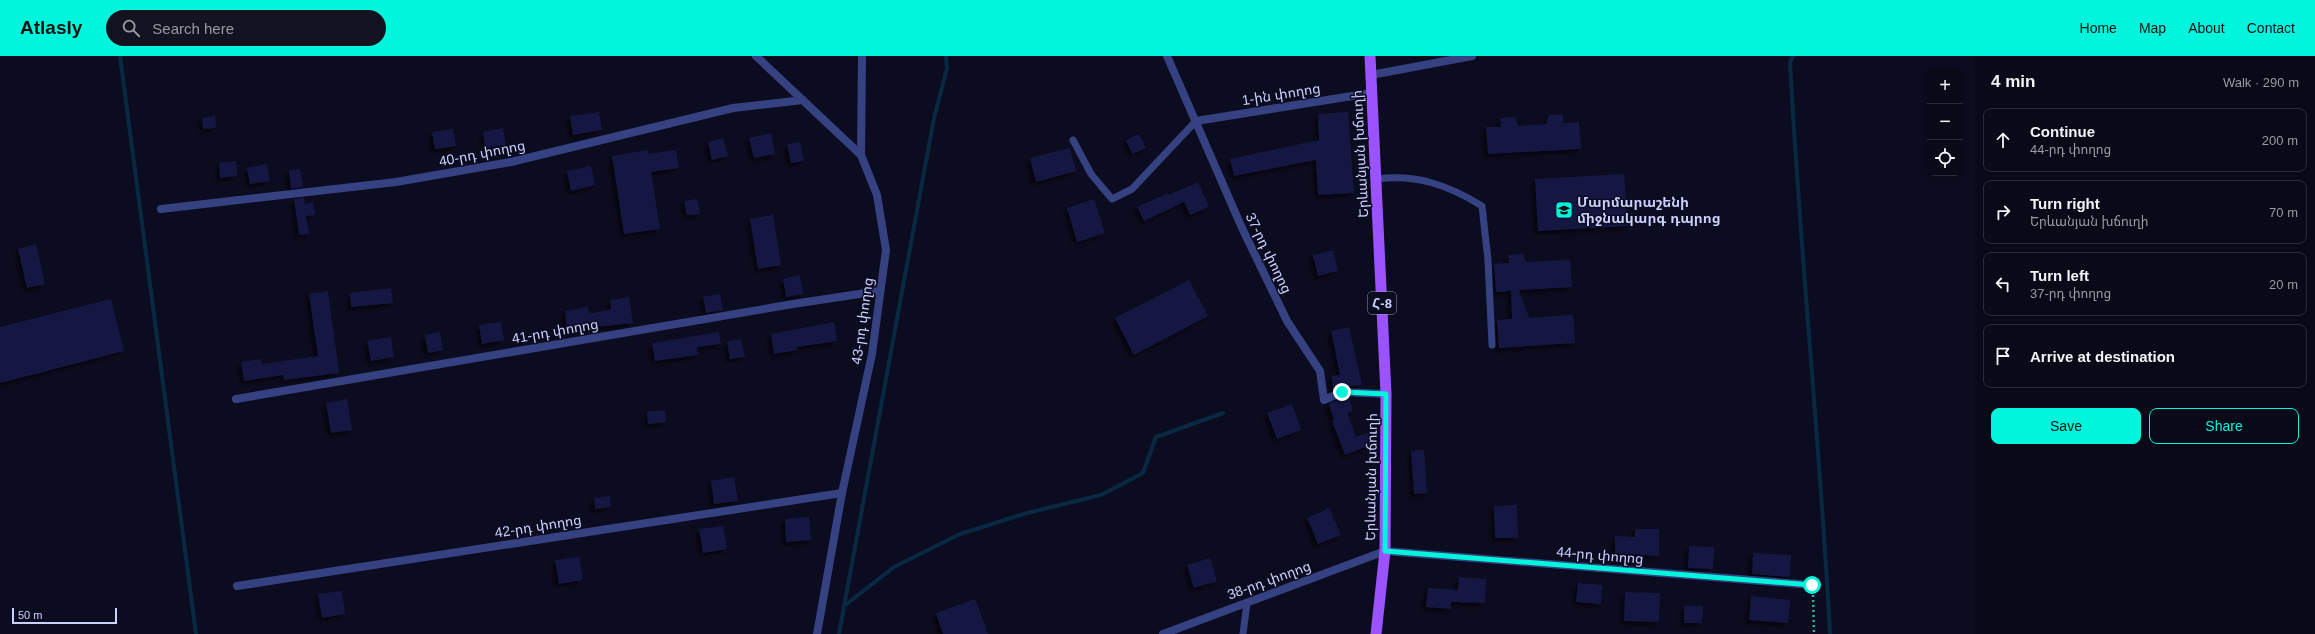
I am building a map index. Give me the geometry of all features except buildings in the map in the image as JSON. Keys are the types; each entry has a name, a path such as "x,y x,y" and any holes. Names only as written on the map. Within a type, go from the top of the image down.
{"main road":[{"name":"Երևանյան խճուղի","path":"1370,56 1386,394 1385,551 1376,634"}],"street":[{"name":"43-րդ փողոց","path":"756,56 861,155 877,195 886,250 879,291 872,354 842,493 817,634"},
{"path":"861,155 862,56"},
{"name":"37-րդ փողոց","path":"1168,56 1242,228 1287,321 1320,371 1324,400 1342,392 1386,394"},
{"path":"1371,75 1472,56"},
{"name":"1-ին փողոց","path":"1196,121 1371,93"},
{"name":"40-րդ փողոց","path":"161,209 396,182 511,162 734,108 803,100"},
{"name":"41-րդ փողոց","path":"236,399 793,304 879,291"},
{"name":"42-րդ փողոց","path":"237,586 842,493"},
{"name":"44-րդ փողոց","path":"1385,551 1812,585"},
{"name":"38-րդ փողոց","path":"1163,634 1385,551"}],"lane":[{"path":"1073,140 1090,174 1112,199 1132,189 1196,121"},
{"path":"1377,180 1400,176 1425,181 1457,190 1482,206 1488,260 1492,345"},
{"path":"1243,634 1247,602"}],"path":[{"path":"1812,585 1814,634"}],"waterway":[{"path":"120,56 196,634"},
{"path":"839,634 934,118 947,68 946,56"},
{"path":"1793,56 1790,62 1794,134 1821,491 1830,634"},
{"path":"844,606 894,567 960,534 1027,513 1101,495 1143,473 1156,437 1223,413"}],"place":[{"name":"Մարմարաշենի միջնակարգ դպրոց","path":"1564,210"}],"route":[{"path":"1342,392 1386,394 1385,551 1812,585"}]}
